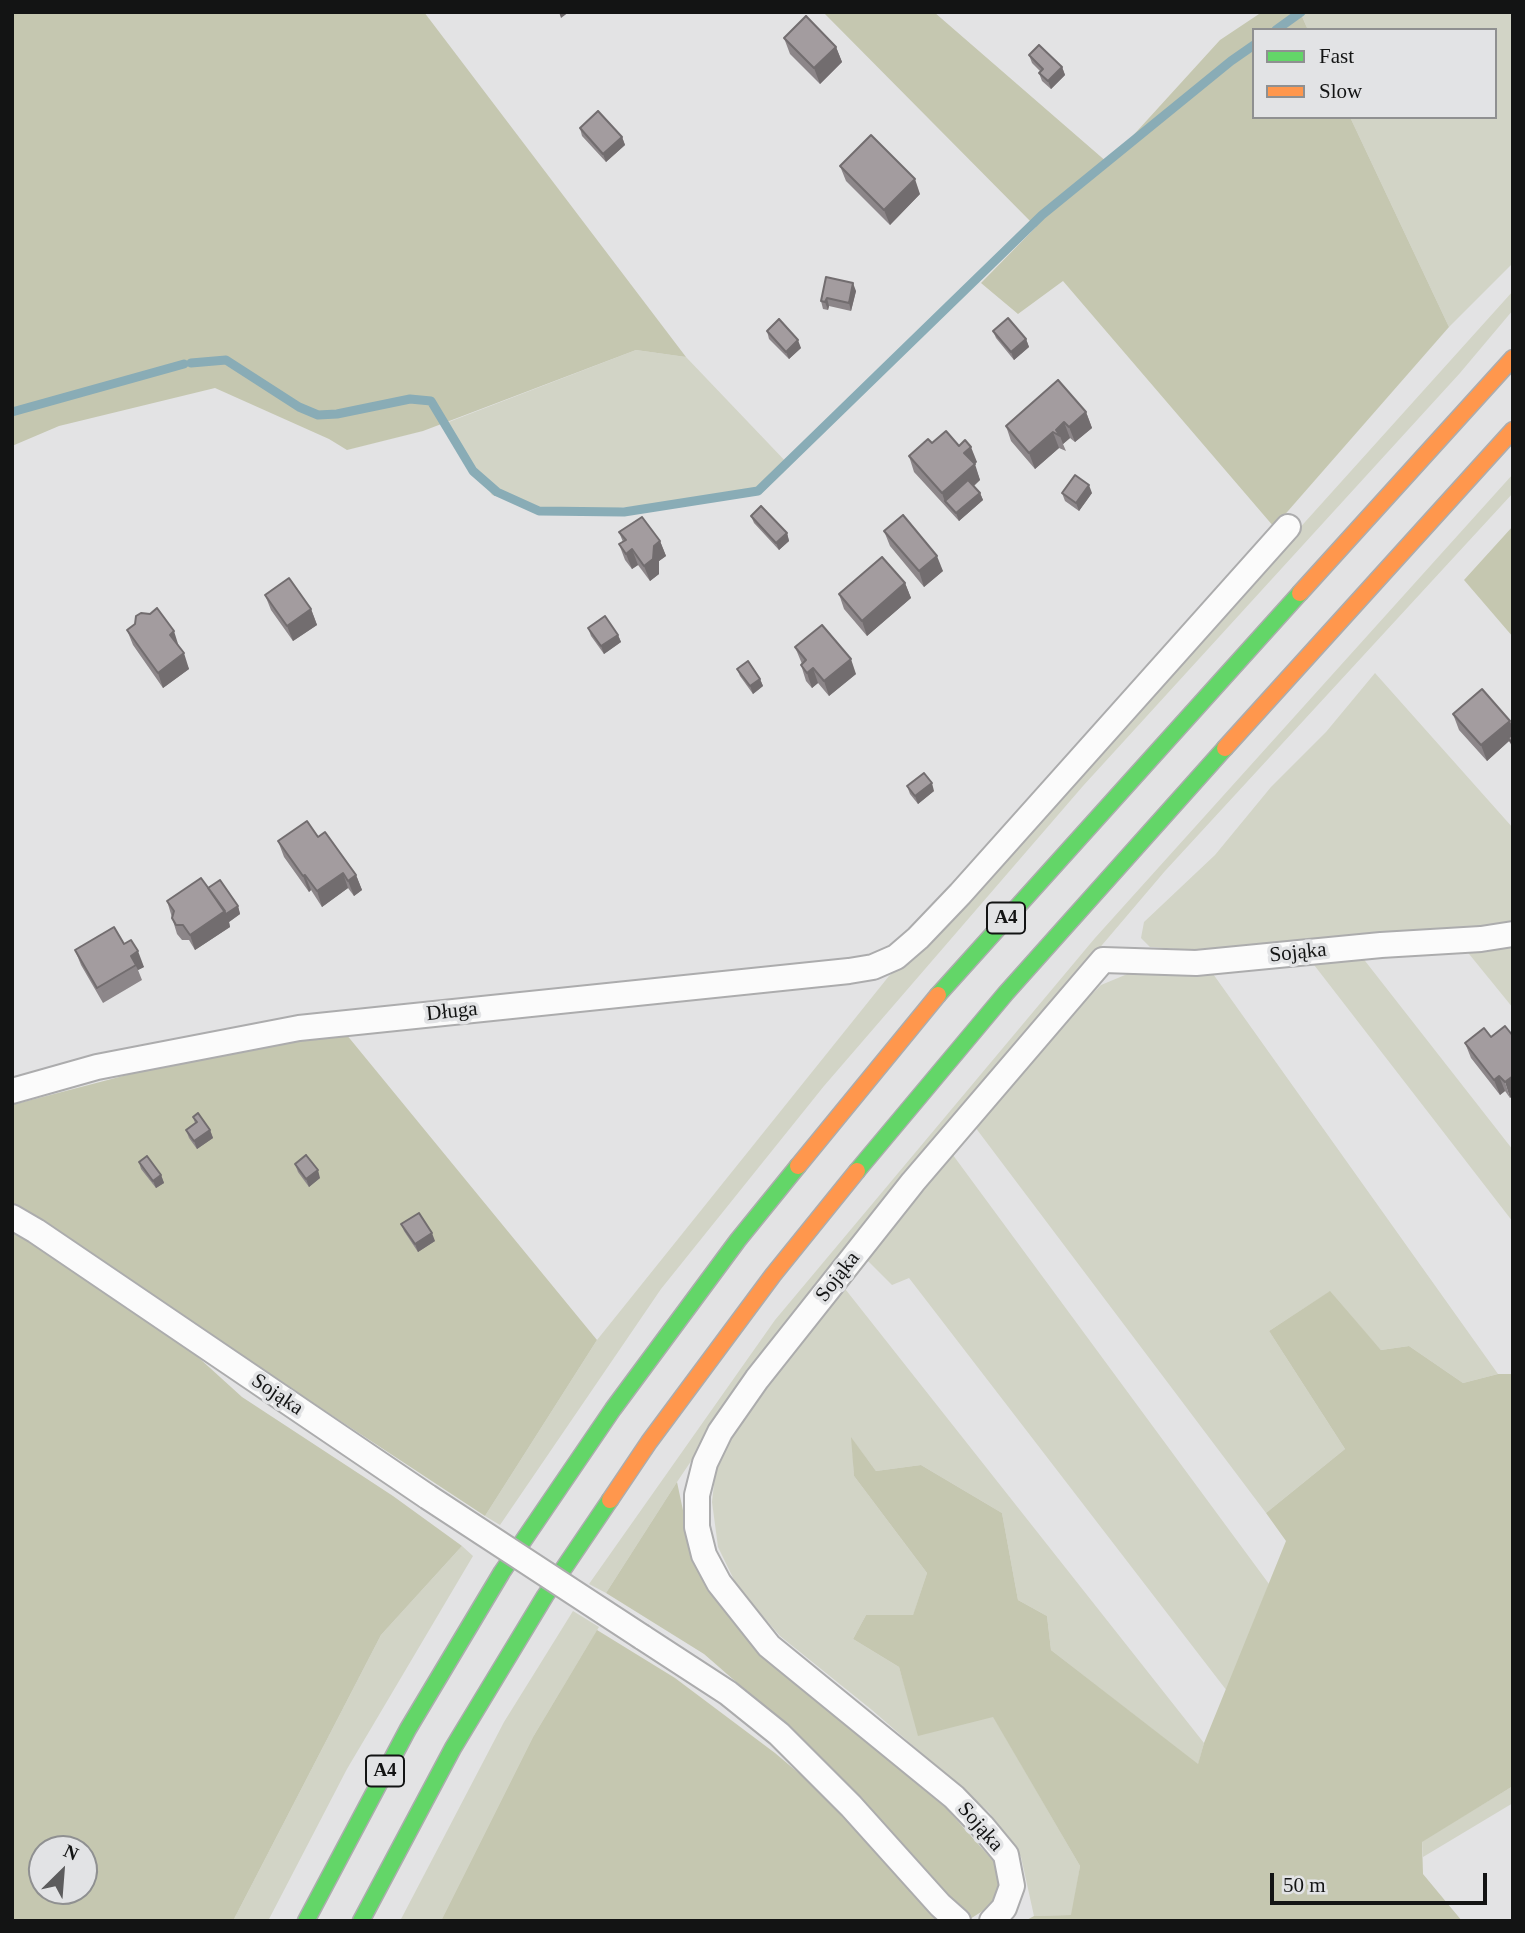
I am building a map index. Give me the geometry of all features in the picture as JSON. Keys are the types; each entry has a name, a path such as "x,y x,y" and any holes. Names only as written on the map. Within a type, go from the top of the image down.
{"highway":[{"name":"A4","path":"306,1921 401,1741 502,1572 613,1409 738,1240 866,1080 967,961 1513,358"},
{"name":"A4","path":"361,1921 453,1748 545,1596 649,1442 774,1275 839,1192 1110,874 1513,430"}],"street":[{"name":"Długa","path":"12,1091 97,1068 299,1028 849,971 873,967 896,957 960,894 1288,527"},
{"name":"Sojąka","path":"992,1921 1004,1908 1012,1886 1006,1855 954,1797 769,1646 719,1583 702,1546 698,1527 697,1495 705,1463 720,1432 757,1379 914,1182 1103,960 1196,963 1513,934"},
{"name":"Sojąka","path":"12,1217 428,1497 728,1693 779,1734 958,1921"}],"shaded area":[{"path":"1300,12 1513,12 1513,263 1449,327 1351,119 1497,119 1497,28 1307,28"},
{"path":"1513,291 1513,310 1460,373 1083,786 824,1086 661,1289 500,1525 485,1516 597,1340 889,976 926,943"},
{"path":"636,350 686,357 790,466 761,494 557,514 492,495 446,423"},
{"path":"1513,474 1513,493 1165,871 858,1232 779,1330 606,1593 589,1584 775,1320 1095,938"},
{"path":"1375,673 1513,828 1513,923 1192,950 1150,947 1141,938 1144,922 1215,855 1271,787 1326,732"},
{"path":"1513,941 1513,1008 1465,949"},
{"path":"1362,957 1513,1150 1513,1222 1311,961"},
{"path":"1137,970 1211,971 1498,1374 1463,1383 1409,1346 1381,1350 1329,1292 1269,1331 1345,1449 1266,1513 972,1123 1055,1031 1101,985"},
{"path":"950,1151 1269,1584 1227,1691 909,1278 892,1285 865,1258"},
{"path":"842,1285 1204,1743 1198,1765 1051,1650 1047,1616 1018,1600 1002,1513 921,1465 876,1471 852,1439 854,1476 927,1573 913,1616 866,1615 853,1639 899,1667 919,1735 993,1716 1080,1866 1072,1915 1034,1916 1021,1857 989,1812 872,1710 780,1636 738,1588 718,1547 712,1502 716,1466 731,1428"},
{"path":"462,1546 473,1556 347,1769 268,1921 233,1921 381,1635"},
{"path":"573,1611 599,1627 533,1737 441,1921 400,1921 504,1722"},
{"path":"1513,1786 1513,1803 1423,1857 1422,1841"}],"green space":[{"path":"12,12 424,12 686,357 636,350 423,431 347,450 329,439 215,388 59,426 12,446"},
{"path":"823,12 934,12 1108,163 1220,40 1262,12 1300,12 1307,28 1252,28 1252,119 1351,119 1449,327 1274,527 1063,281 1018,314 981,283 1036,227"},
{"path":"1513,526 1513,637 1464,580"},
{"path":"346,1034 597,1340 485,1516 12,1205 12,1105 188,1059"},
{"path":"12,1229 188,1348 242,1397 393,1496 462,1546 381,1635 233,1921 12,1921"},
{"path":"1330,1291 1381,1350 1409,1346 1463,1383 1498,1374 1513,1374 1513,1786 1422,1842 1423,1874 1462,1921 1025,1921 1034,1916 1071,1915 1080,1866 993,1717 918,1736 899,1667 853,1639 866,1615 913,1615 927,1573 854,1476 851,1437 876,1471 921,1465 1002,1513 1018,1600 1047,1616 1051,1650 1198,1764 1204,1743 1286,1541 1266,1513 1345,1449 1269,1331"},
{"path":"677,1482 688,1534 776,1667 946,1808 996,1864 1001,1888 989,1907 970,1919 773,1714 704,1654 606,1593"},
{"path":"597,1630 675,1678 775,1753 814,1786 951,1921 441,1921 533,1737"}],"building":[{"path":"806,16 836,47 814,68 784,38"},
{"path":"1039,45 1062,67 1048,81 1039,73 1043,69 1029,55"},
{"path":"598,111 622,137 603,154 580,128"},
{"path":"871,135 915,179 884,210 840,166"},
{"path":"826,277 853,283 849,303 827,298 825,302 821,301"},
{"path":"1008,318 1026,339 1011,352 993,331"},
{"path":"779,319 798,340 786,352 767,331"},
{"path":"1058,380 1086,412 1069,427 1064,422 1056,430 1060,436 1053,432 1029,453 1006,426"},
{"path":"946,431 959,446 965,440 971,447 964,453 975,464 942,493 909,456 928,439 932,443"},
{"path":"1075,475 1089,485 1076,503 1062,493"},
{"path":"968,480 980,493 956,513 945,501"},
{"path":"761,506 787,533 776,543 751,516"},
{"path":"903,515 937,556 919,571 884,531"},
{"path":"642,517 660,541 654,546 653,559 644,566 632,549 626,554 619,544 626,540 619,532"},
{"path":"882,557 905,583 862,621 839,594"},
{"path":"289,578 311,609 287,626 265,595"},
{"path":"157,608 174,631 170,635 184,653 158,673 127,630 135,624 136,616 141,613 150,614"},
{"path":"605,616 618,635 601,646 588,628"},
{"path":"822,625 851,659 824,681 813,668 807,673 801,665 806,660 795,647"},
{"path":"748,661 760,679 750,686 737,669"},
{"path":"1482,689 1510,721 1481,745 1453,714"},
{"path":"924,773 932,783 915,796 907,786"},
{"path":"307,821 318,837 325,832 356,875 348,881 343,873 317,891 305,875 303,876 278,841"},
{"path":"201,878 225,911 190,935 183,925 176,925 172,918 174,911 167,901"},
{"path":"220,880 238,906 226,914 208,888"},
{"path":"114,927 124,944 131,940 138,951 131,956 136,965 97,988 75,950"},
{"path":"1505,1026 1513,1036 1513,1076 1505,1082 1499,1076 1494,1080 1465,1043 1484,1028 1491,1037"},
{"path":"198,1113 210,1130 194,1141 186,1130 197,1122 193,1117"},
{"path":"306,1155 318,1170 306,1179 295,1164"},
{"path":"147,1156 161,1175 153,1181 139,1162"},
{"path":"419,1213 432,1233 415,1244 401,1224"}],"waterway":[{"path":"1279,28 1301,12"},
{"path":"191,363 226,360 299,407 318,415 337,414 410,399 431,401 473,471 497,492 539,511 624,512 758,491 1042,215 1252,46"},
{"path":"12,412 184,364"}],"traffic: fast":[{"path":"938,995 1300,593"},
{"path":"857,1171 1006,993 1225,748"},
{"path":"306,1921 408,1729 502,1572 613,1409 738,1240 798,1166"},
{"path":"361,1921 453,1748 545,1596 610,1500"}],"traffic: slow":[{"path":"1300,593 1513,358"},
{"path":"1225,748 1513,430"},
{"path":"798,1166 938,995"},
{"path":"610,1500 649,1442 773,1275 857,1171"}]}
